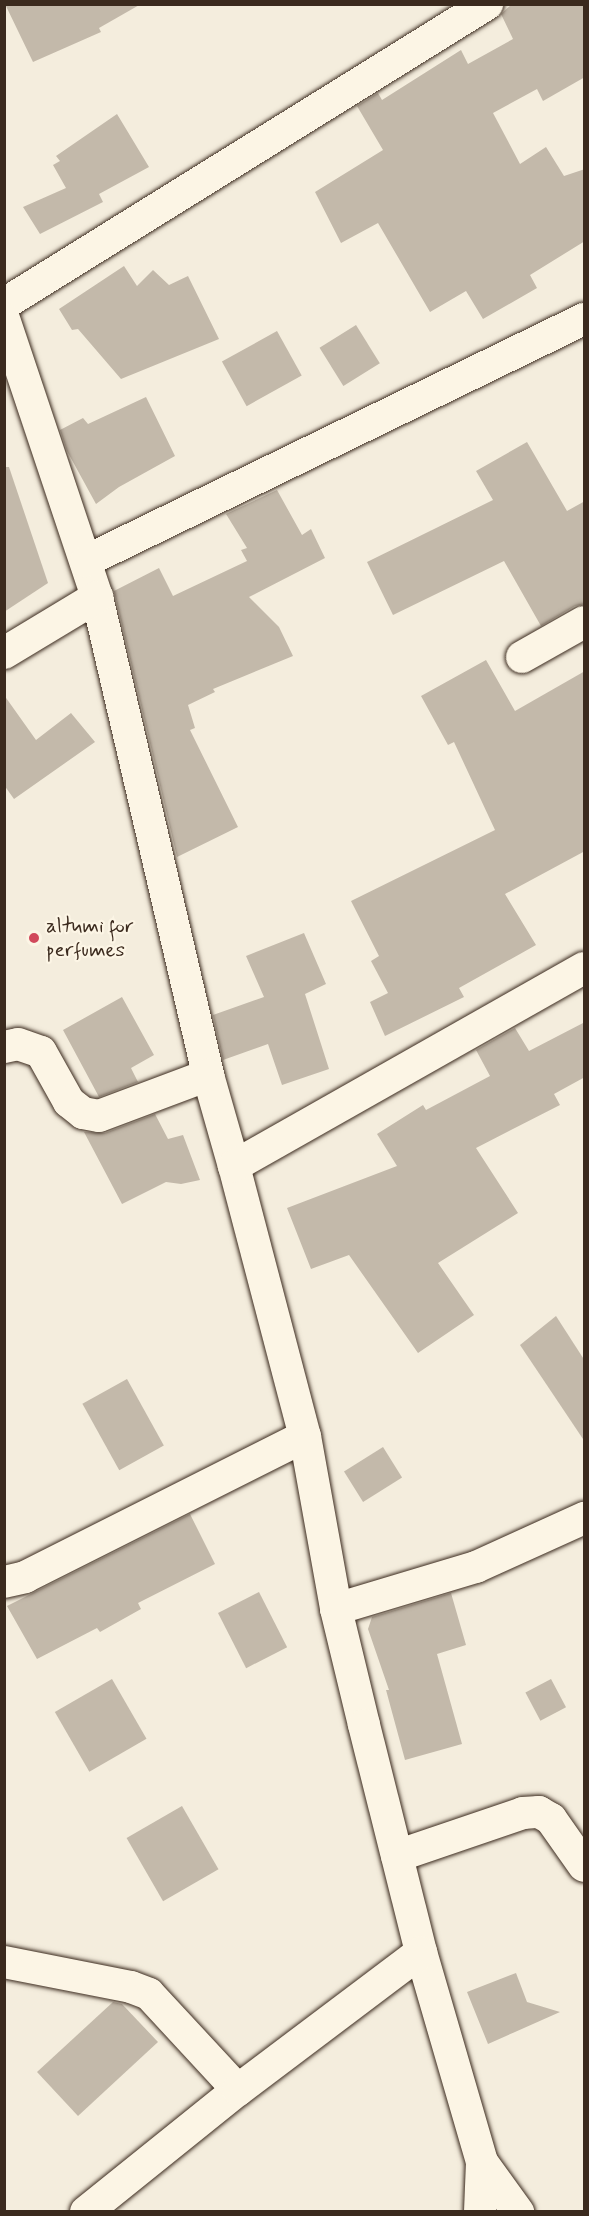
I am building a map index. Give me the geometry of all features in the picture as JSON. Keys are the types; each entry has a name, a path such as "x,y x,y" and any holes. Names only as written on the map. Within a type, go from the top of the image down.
{"street":[{"path":"4,304 487,4"},
{"path":"4,319 97,597 208,1075 304,1436 336,1609 421,1952 482,2162 480,2211"},
{"path":"86,561 585,319"},
{"path":"4,653 97,597"},
{"path":"522,657 585,621"},
{"path":"234,1166 585,968"},
{"path":"4,1047 18,1044 40,1052 69,1102 82,1113 99,1116 208,1075"},
{"path":"4,1582 25,1577 304,1436"},
{"path":"336,1609 476,1567 585,1518"},
{"path":"397,1856 523,1813 539,1812 551,1819 585,1866"},
{"path":"86,2211 238,2090 421,1952"},
{"path":"4,1962 131,1987 149,1994 238,2090"},
{"path":"482,2162 518,2211"}],"building":[{"path":"5,4 141,4 99,28 101,32 33,62"},
{"path":"512,4 585,4 585,77 543,101 537,89 493,113 520,164 546,147 564,176 585,169 585,241 530,275 537,288 483,319 466,291 430,312 378,223 341,243 315,192 383,150 357,106 378,93 382,100 461,50 468,64 513,39 501,14"},
{"path":"117,114 149,167 99,194 103,202 40,234 23,207 66,188 53,165 60,161 56,156"},
{"path":"124,266 137,286 153,270 169,285 188,276 219,339 121,379 78,329 72,330 59,309"},
{"path":"356,325 380,363 343,386 320,348"},
{"path":"277,331 302,376 247,406 222,362"},
{"path":"146,397 175,456 119,487 96,504 67,451 60,430 83,418 88,424"},
{"path":"527,442 567,511 585,501 585,604 575,606 541,626 504,561 393,615 367,562 493,500 476,471"},
{"path":"4,467 9,467 48,583 4,612"},
{"path":"277,490 302,535 311,529 325,558 249,597 279,627 293,656 213,689 215,692 188,705 195,728 190,730 238,827 177,857 114,591 159,568 173,596 247,561 241,550 247,548 226,514"},
{"path":"486,660 515,711 585,671 585,851 505,894 536,945 459,988 464,997 385,1036 370,1002 388,993 371,961 379,956 351,901 495,830 454,742 448,745 421,696"},
{"path":"4,695 36,740 71,713 95,742 14,799 4,785"},
{"path":"304,933 326,984 305,994 329,1069 282,1085 268,1044 223,1060 213,1015 264,997 246,956"},
{"path":"122,997 154,1055 131,1068 138,1082 99,1097 63,1030"},
{"path":"585,1022 585,1077 554,1094 560,1105 476,1148 518,1213 438,1263 474,1315 418,1353 349,1255 311,1269 287,1208 397,1166 377,1134 423,1105 426,1110 490,1076 476,1050 515,1028 529,1051"},
{"path":"155,1114 168,1139 183,1135 200,1180 181,1184 166,1182 122,1204 84,1132 105,1133"},
{"path":"556,1316 585,1361 585,1442 520,1345"},
{"path":"127,1379 164,1445 119,1470 82,1404"},
{"path":"383,1447 402,1478 363,1502 344,1471"},
{"path":"190,1514 215,1564 138,1603 141,1609 100,1632 97,1628 37,1659 7,1606"},
{"path":"259,1592 287,1647 246,1668 218,1613"},
{"path":"451,1593 466,1645 437,1654 462,1744 405,1760 386,1690 389,1690 368,1629 372,1617"},
{"path":"112,1679 146,1739 89,1772 55,1712"},
{"path":"551,1679 566,1707 540,1721 525,1693"},
{"path":"182,1806 218,1869 163,1901 127,1838"},
{"path":"516,1973 527,2002 560,2012 488,2044 467,1992"},
{"path":"113,2002 122,2004 158,2042 78,2116 37,2072"}],"place":[{"name":"altumi for perfumes","path":"34,938"}]}
